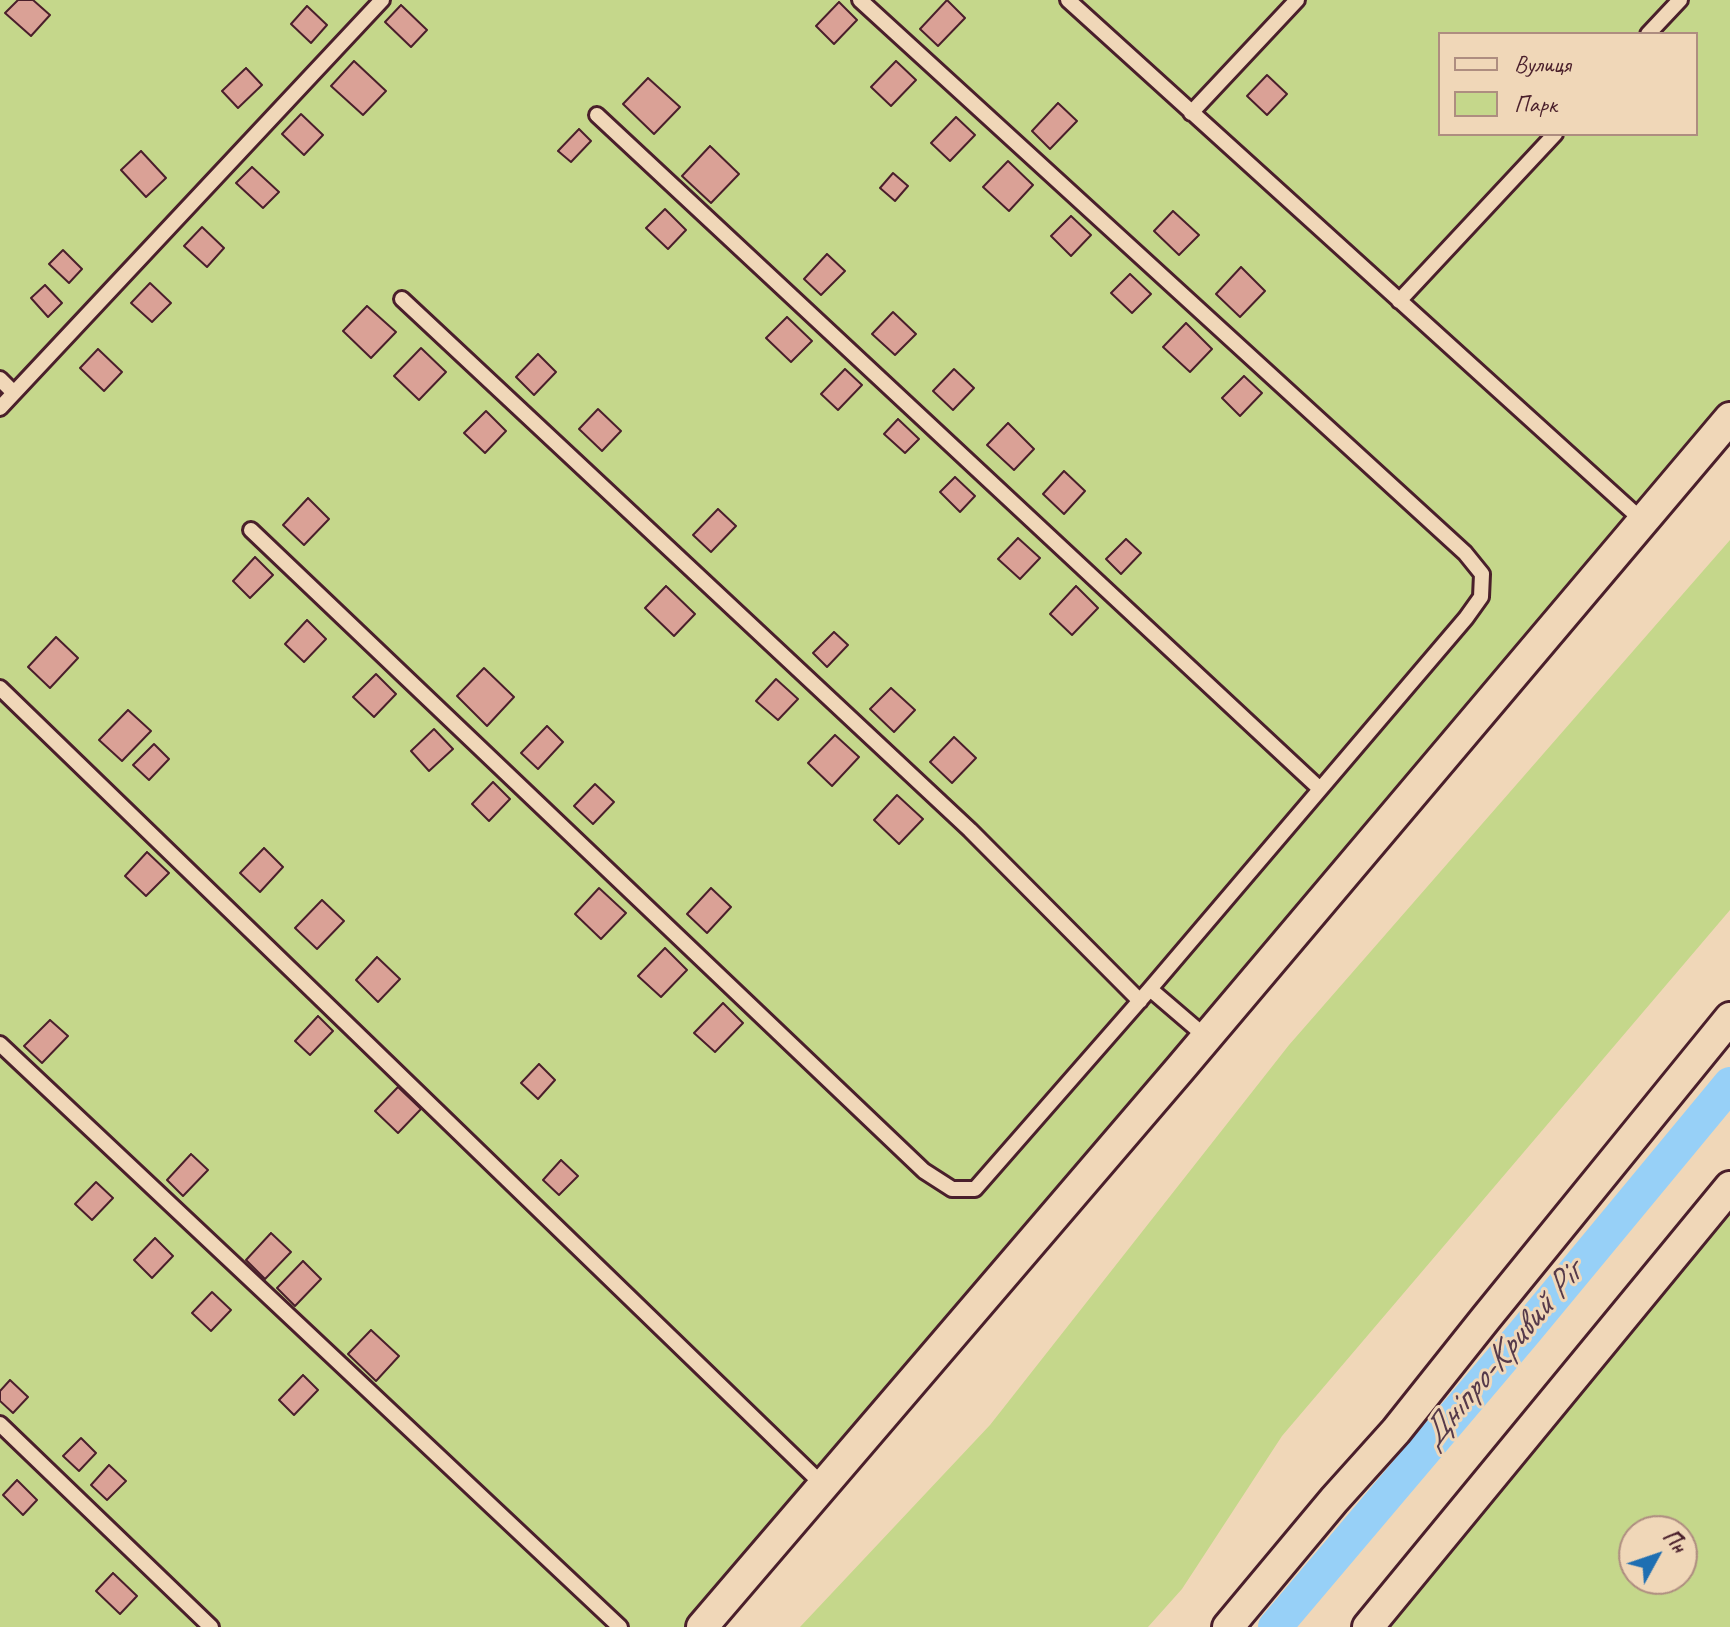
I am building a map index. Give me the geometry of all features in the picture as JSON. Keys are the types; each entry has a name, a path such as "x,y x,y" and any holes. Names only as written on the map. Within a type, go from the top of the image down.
{"street":[{"path":"702,1627 1730,418"},
{"path":"1228,1627 1396,1431 1730,1018"},
{"path":"1368,1627 1730,1187"}],"lane":[{"path":"0,408 382,0"},
{"path":"251,530 924,1171 952,1189 975,1189 1140,1001 1466,618 1481,597 1482,574 1465,553 860,0"},
{"path":"1068,0 1644,522"},
{"path":"1191,113 1297,0"},
{"path":"1650,32 1680,0"},
{"path":"597,115 1320,789"},
{"path":"1399,301 1553,136"},
{"path":"402,299 970,830 1140,1001"},
{"path":"0,379 14,393"},
{"path":"0,688 823,1485"},
{"path":"1150,989 1206,1037"},
{"path":"0,1044 620,1627"},
{"path":"0,1424 211,1627"}],"green space":[{"path":"0,0 1730,0 1730,418 702,1627 0,1627"},
{"path":"1730,540 1730,910 1282,1436 1182,1589 1148,1627 800,1627 990,1425 1289,1045"},
{"path":"1730,1187 1730,1627 1368,1627"}],"building":[{"path":"18,0 33,0 50,15 31,36 5,13"},
{"path":"947,0 965,18 938,46 920,29"},
{"path":"839,2 857,20 834,44 816,26"},
{"path":"401,5 427,30 411,47 385,22"},
{"path":"307,6 327,25 311,43 291,24"},
{"path":"354,61 386,91 363,115 331,86"},
{"path":"896,61 916,80 891,106 871,87"},
{"path":"246,68 262,85 238,108 222,91"},
{"path":"1267,75 1287,94 1267,115 1247,96"},
{"path":"648,78 680,107 654,134 623,104"},
{"path":"1058,103 1077,121 1050,149 1032,131"},
{"path":"301,114 323,135 304,155 282,134"},
{"path":"956,117 975,135 950,161 931,143"},
{"path":"579,129 591,141 571,162 558,151"},
{"path":"710,146 739,174 711,203 682,176"},
{"path":"141,151 166,178 146,197 121,170"},
{"path":"1008,161 1033,185 1009,211 983,187"},
{"path":"252,167 279,192 263,208 236,183"},
{"path":"893,173 908,186 895,201 880,188"},
{"path":"665,209 686,230 668,249 646,228"},
{"path":"1173,211 1199,235 1179,255 1154,231"},
{"path":"1071,216 1091,235 1071,256 1051,236"},
{"path":"202,227 224,248 207,267 184,246"},
{"path":"63,250 82,269 69,283 49,264"},
{"path":"827,254 845,271 821,295 804,279"},
{"path":"1241,267 1265,291 1240,317 1216,294"},
{"path":"1130,274 1151,294 1132,313 1111,293"},
{"path":"150,283 171,303 152,322 131,303"},
{"path":"45,285 62,303 48,317 31,298"},
{"path":"367,306 396,332 371,358 343,331"},
{"path":"893,312 916,334 895,355 872,334"},
{"path":"787,317 812,341 791,362 766,338"},
{"path":"1186,323 1212,349 1190,372 1163,347"},
{"path":"421,348 446,372 419,400 394,376"},
{"path":"98,349 122,372 104,391 80,368"},
{"path":"538,354 556,372 534,395 516,377"},
{"path":"845,369 862,385 838,410 821,394"},
{"path":"954,369 974,388 953,410 933,391"},
{"path":"1244,376 1262,393 1240,416 1222,398"},
{"path":"598,409 621,431 602,451 579,429"},
{"path":"486,411 506,431 485,453 464,433"},
{"path":"898,419 919,439 905,453 884,434"},
{"path":"1008,423 1034,449 1014,470 987,445"},
{"path":"1064,471 1085,491 1064,514 1043,494"},
{"path":"955,477 975,496 960,512 940,492"},
{"path":"308,498 329,519 304,545 283,525"},
{"path":"718,509 736,526 711,552 693,535"},
{"path":"1018,538 1040,558 1020,579 998,559"},
{"path":"1126,539 1141,553 1121,574 1106,559"},
{"path":"255,557 273,575 250,598 233,581"},
{"path":"666,586 695,614 674,636 645,608"},
{"path":"1076,586 1098,608 1072,635 1050,614"},
{"path":"307,620 326,639 304,662 285,644"},
{"path":"834,632 848,645 827,667 813,653"},
{"path":"56,637 78,658 50,688 28,667"},
{"path":"484,668 514,697 487,726 457,696"},
{"path":"376,674 396,694 374,717 353,697"},
{"path":"776,679 798,699 778,720 756,701"},
{"path":"891,688 915,710 894,732 870,709"},
{"path":"128,710 151,731 122,761 99,740"},
{"path":"547,726 563,742 538,769 521,753"},
{"path":"434,729 453,749 429,771 411,751"},
{"path":"835,735 859,757 832,786 808,763"},
{"path":"954,737 976,758 952,783 930,762"},
{"path":"154,744 169,759 149,780 133,765"},
{"path":"493,782 510,799 489,821 472,804"},
{"path":"595,784 614,802 593,824 574,806"},
{"path":"897,795 923,819 899,844 874,820"},
{"path":"264,848 283,867 260,892 240,873"},
{"path":"147,852 169,873 146,896 125,876"},
{"path":"599,888 626,913 601,939 575,914"},
{"path":"711,888 731,907 707,933 687,914"},
{"path":"322,900 344,921 317,949 295,928"},
{"path":"665,948 687,970 661,997 638,976"},
{"path":"377,957 400,979 378,1002 356,980"},
{"path":"723,1003 743,1023 715,1052 694,1033"},
{"path":"318,1016 333,1031 310,1055 295,1041"},
{"path":"50,1020 68,1036 42,1063 24,1046"},
{"path":"539,1064 555,1080 538,1099 521,1083"},
{"path":"398,1087 421,1109 398,1133 375,1111"},
{"path":"191,1154 208,1170 183,1196 167,1180"},
{"path":"561,1160 578,1176 559,1195 543,1180"},
{"path":"96,1182 113,1198 92,1220 75,1204"},
{"path":"271,1233 291,1252 265,1279 246,1260"},
{"path":"155,1238 173,1256 152,1278 134,1260"},
{"path":"303,1261 321,1279 295,1306 277,1288"},
{"path":"212,1292 231,1310 211,1331 192,1313"},
{"path":"371,1330 399,1356 376,1381 348,1354"},
{"path":"303,1375 318,1390 294,1415 279,1400"},
{"path":"10,1380 28,1397 13,1413 0,1401 0,1391"},
{"path":"81,1438 96,1453 79,1471 63,1456"},
{"path":"109,1465 126,1481 107,1500 91,1485"},
{"path":"17,1480 37,1500 23,1515 3,1495"},
{"path":"113,1573 137,1596 120,1614 96,1591"}],"waterway":[{"name":"Дніпро-Кривий Ріг","path":"1275,1627 1730,1084"}]}
